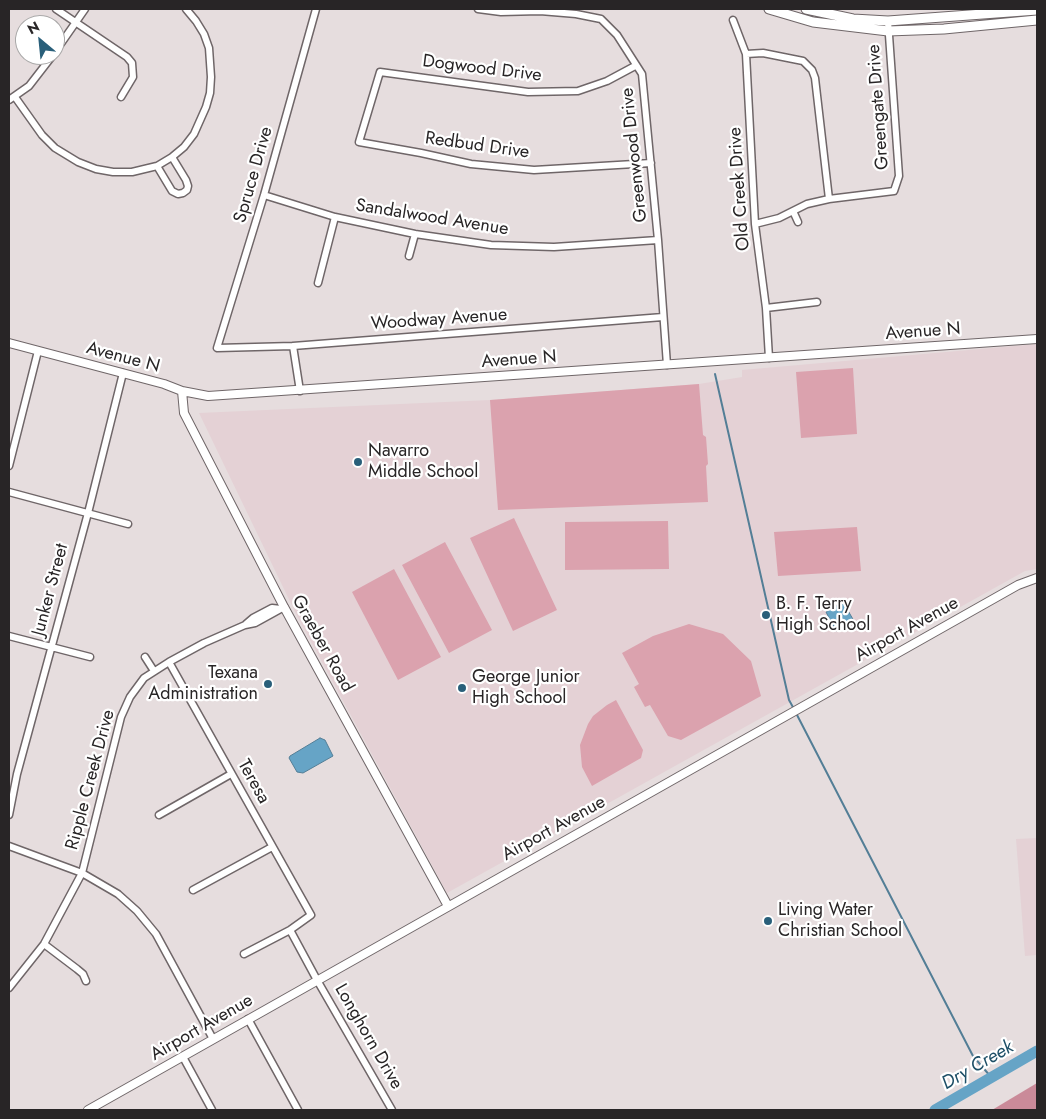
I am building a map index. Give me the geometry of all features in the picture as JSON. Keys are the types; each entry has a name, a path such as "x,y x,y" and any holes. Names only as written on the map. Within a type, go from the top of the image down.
{"main road":[{"path":"768,9 813,22 888,31 944,29 1037,20"},
{"path":"806,9 853,19 888,21 1037,10"}],"street":[{"path":"56,9 132,62 133,77 121,97"},
{"path":"65,38 85,9"},
{"path":"45,65 29,86 12,99 42,135 60,152 96,169 113,172 132,172 157,166 172,158 184,147 197,128 206,107 212,77 209,48 204,34 186,9"},
{"name":"Spruce Drive","path":"217,348 264,195 316,9"},
{"name":"Greenwood Drive","path":"478,9 501,12 540,11 576,14 601,19 617,36 642,74 668,365"},
{"name":"Old Creek Drive","path":"733,20 746,54 756,224 766,308 769,358"},
{"name":"Greengate Drive","path":"829,199 894,191 899,176 888,21"},
{"path":"746,54 763,53 803,60 815,78 829,199 807,204 779,218 756,224"},
{"name":"Dogwood Drive","path":"359,142 380,72 528,92 578,91 607,81 636,66"},
{"name":"Redbud Drive","path":"359,142 471,164 534,170 651,163"},
{"path":"157,166 172,191 178,194 184,193 187,190 186,180 172,158"},
{"name":"Sandalwood Avenue","path":"264,195 335,217 415,234 491,245 554,247 658,240"},
{"path":"793,211 798,222"},
{"path":"318,283 335,217"},
{"path":"409,256 415,234"},
{"path":"766,308 817,302"},
{"name":"Woodway Avenue","path":"217,348 293,346 663,317"},
{"name":"Avenue N","path":"9,344 164,384 182,391 208,396 1037,339"},
{"path":"293,346 300,391"},
{"path":"9,466 38,351"},
{"name":"Junker Street","path":"9,815 17,774 88,513 123,373"},
{"name":"Graeber Road","path":"182,391 184,413 282,608 448,906"},
{"path":"9,492 128,524"},
{"name":"Airport Avenue","path":"88,1110 1018,585 1037,578"},
{"name":"Ripple Creek Drive","path":"9,988 44,944 82,873 121,717 130,697 144,678 169,662 204,643 245,625 253,618 272,608 282,608"},
{"path":"9,636 90,657"},
{"path":"144,656 154,671"},
{"name":"Teresa","path":"169,662 311,916 290,930"},
{"path":"9,772 17,774"},
{"path":"159,815 231,774"},
{"path":"9,846 82,873 118,894 156,934 213,1039"},
{"path":"193,890 272,847"},
{"path":"244,954 290,930"},
{"name":"Longhorn Drive","path":"290,930 392,1110"},
{"path":"44,944 83,974 86,981"},
{"path":"248,1019 298,1110"},
{"path":"183,1057 212,1110"}],"shaded area":[{"path":"1037,344 1037,569 1025,571 447,893 297,616 199,413 490,400 699,384 742,377 742,370"},
{"path":"853,368 857,434 801,438 796,372"},
{"path":"699,384 703,435 706,437 708,502 498,510 490,400"},
{"path":"514,518 557,610 513,631 470,538"},
{"path":"668,521 669,569 565,570 565,522"},
{"path":"857,527 861,571 778,576 774,532"},
{"path":"445,542 492,630 449,653 402,565"},
{"path":"394,569 441,657 398,680 352,592"},
{"path":"689,624 723,634 751,661 761,696 681,740 668,736 650,705 645,707 634,687 639,684 622,653 653,636"},
{"path":"616,700 643,750 641,758 592,786 582,767 580,745 593,716"},
{"path":"1037,838 1037,955 1025,956 1016,839"},
{"path":"1037,1083 1037,1110 992,1110"}],"water":[{"path":"843,602 854,621 836,631 826,612"},
{"path":"320,738 325,740 333,756 303,773 297,772 289,758 290,756"}],"waterway":[{"path":"715,374 789,700 794,709"},
{"path":"796,713 973,1056 991,1077"},
{"name":"Dry Creek","path":"935,1110 1037,1051"}],"place":[{"name":"Navarro Middle School","path":"358,462"},
{"name":"B. F. Terry High School","path":"766,615"},
{"name":"Texana Administration","path":"268,684"},
{"name":"George Junior High School","path":"462,688"},
{"name":"Living Water Christian School","path":"768,921"}]}
